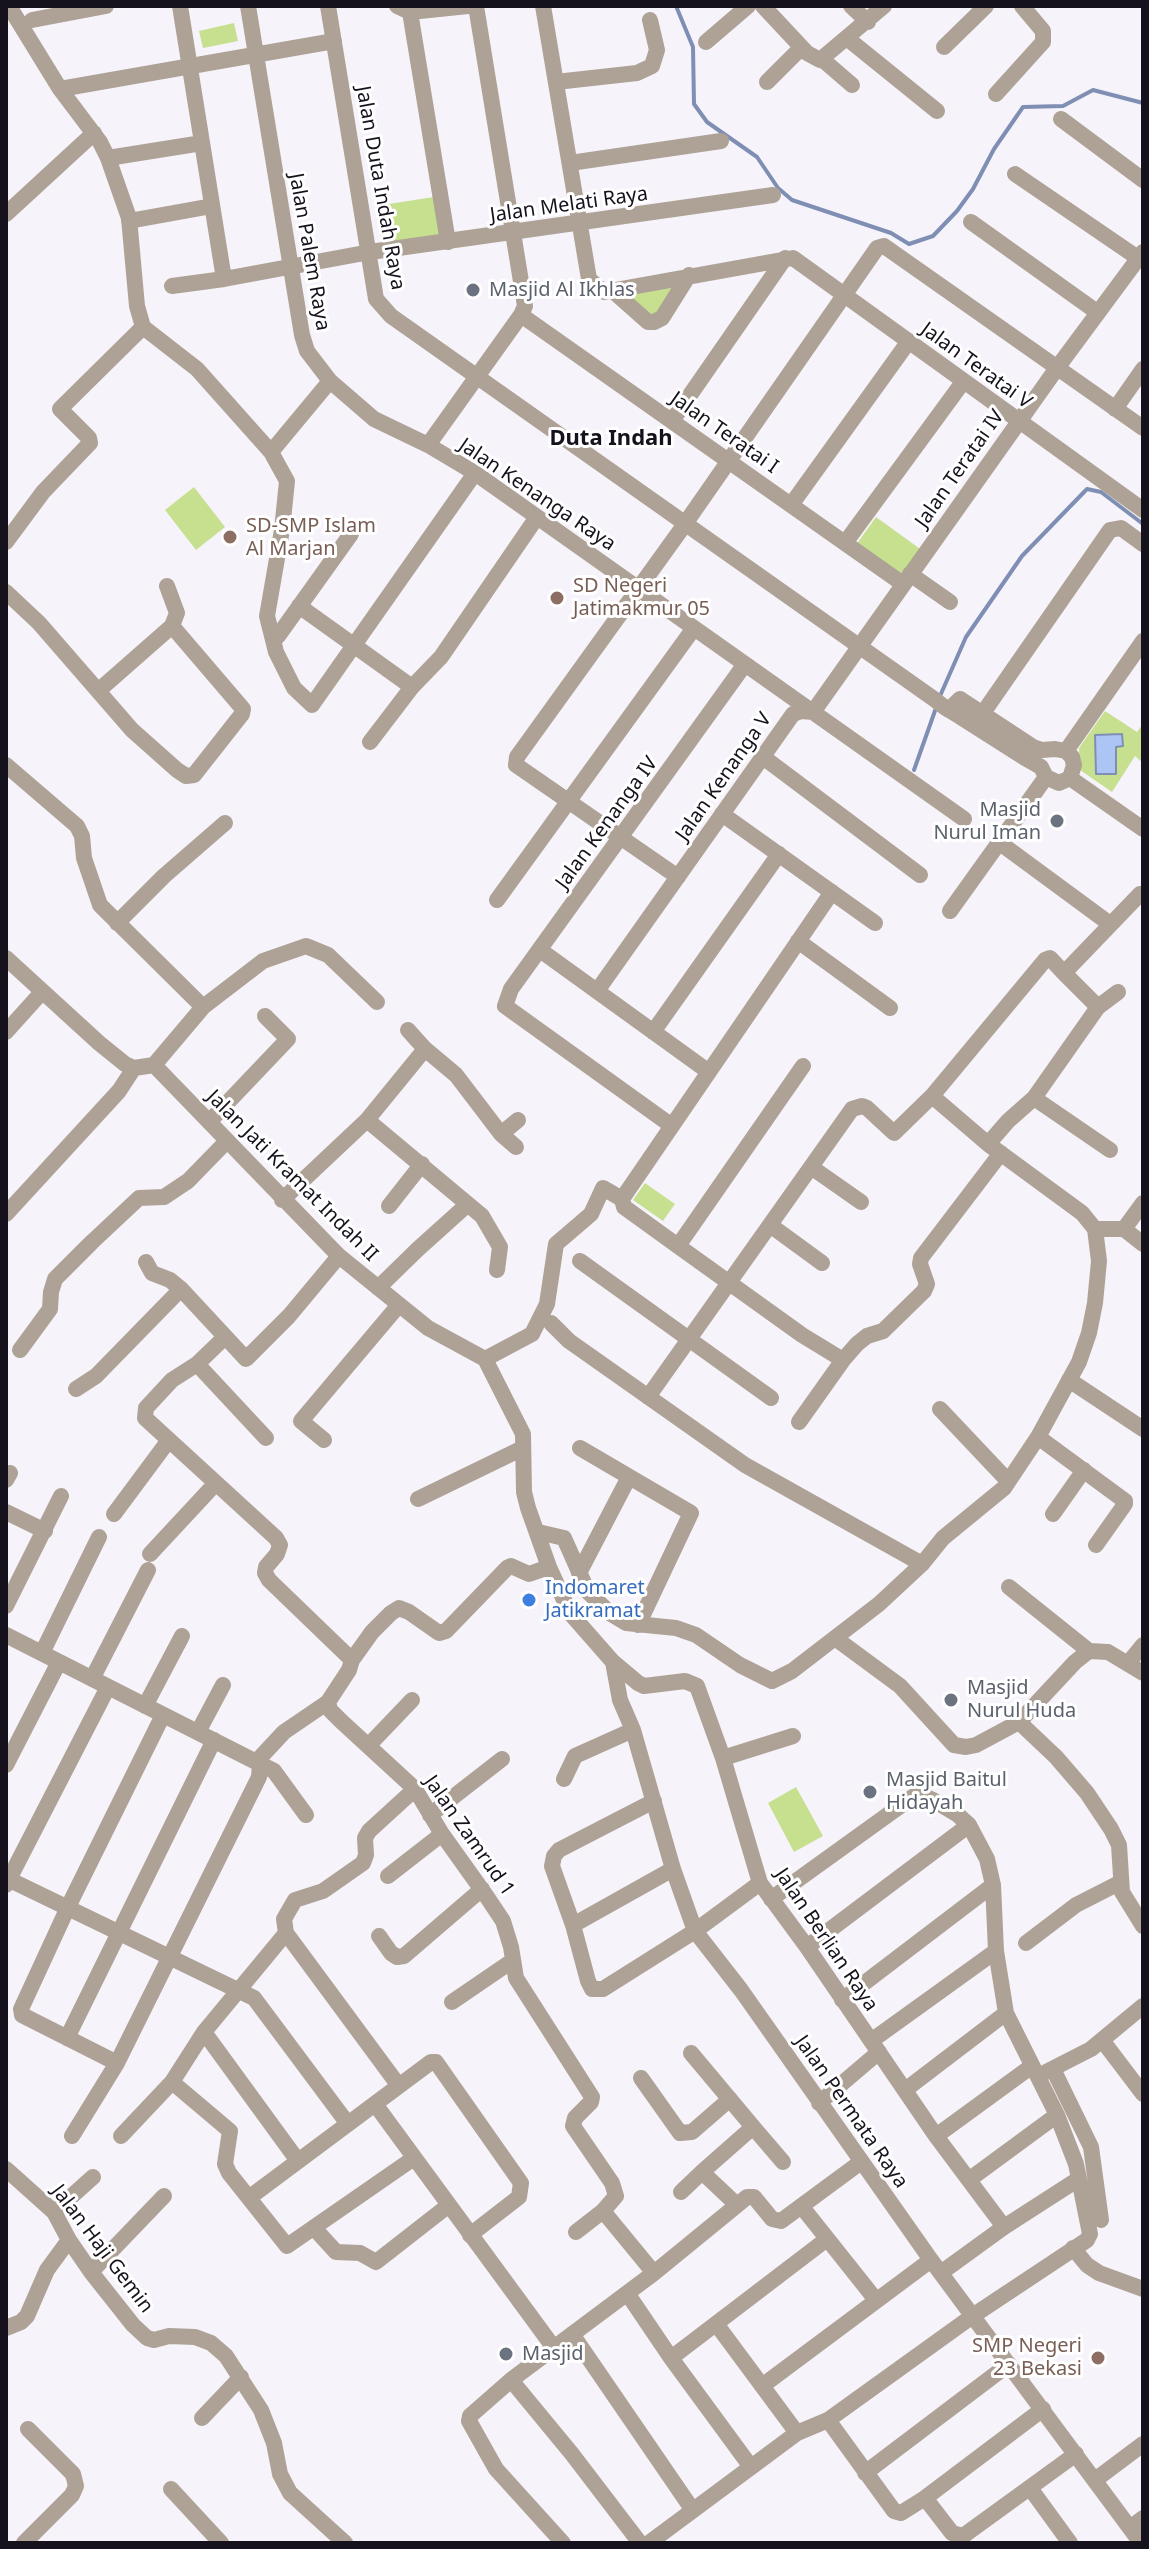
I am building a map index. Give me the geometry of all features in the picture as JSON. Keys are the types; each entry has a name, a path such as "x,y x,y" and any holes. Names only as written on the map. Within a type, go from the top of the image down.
{"street":[{"path":"9,6 60,89 108,158 129,221 137,306 143,327 197,369 271,452 287,481 267,616 270,634 294,688 312,705 475,473"},
{"path":"32,20 106,6"},
{"path":"180,6 224,279"},
{"name":"Jalan Palem Raya","path":"248,6 290,267 307,351 330,381 374,419 428,445"},
{"name":"Jalan Duta Indah Raya","path":"328,6 376,299 391,316 942,705 960,699 978,720"},
{"path":"448,242 403,9 468,6"},
{"path":"476,6 525,306 521,315"},
{"path":"543,6 589,279 604,292 785,258"},
{"path":"706,42 748,6"},
{"path":"763,6 801,48 823,60 852,85"},
{"path":"851,6 868,22"},
{"path":"823,60 884,6"},
{"path":"944,47 986,6"},
{"path":"996,94 1043,42 1043,31 1022,6"},
{"path":"556,82 637,73 652,66 657,50 650,20"},
{"path":"848,39 937,111"},
{"path":"60,89 334,41"},
{"path":"767,82 801,48"},
{"path":"1061,119 1143,180"},
{"path":"6,214 91,135"},
{"path":"570,163 721,141"},
{"path":"108,158 202,143"},
{"path":"1015,174 1140,255"},
{"name":"Jalan Melati Raya","path":"172,286 370,252 448,242 515,238 580,224 773,195"},
{"path":"129,221 212,206"},
{"path":"971,222 1097,312"},
{"path":"678,877 516,765 517,757 877,248 884,246 1143,428"},
{"name":"Jalan Teratai IV","path":"813,712 1140,255"},
{"path":"672,421 785,258"},
{"name":"Jalan Teratai V","path":"785,258 793,258 1143,510"},
{"path":"613,291 648,322 654,322 662,318 689,275"},
{"name":"Jalan Kenanga Raya","path":"521,315 428,445 475,473 813,712"},
{"name":"Jalan Teratai I","path":"521,315 845,543 950,602"},
{"path":"6,542 43,492 90,443 89,438 60,409 143,327"},
{"path":"791,505 909,341"},
{"path":"1115,409 1143,369"},
{"path":"271,452 330,381"},
{"path":"845,543 963,382"},
{"path":"370,742 412,687 441,657 537,517"},
{"path":"978,720 1114,527 1121,528 1143,544"},
{"path":"278,636 351,534"},
{"path":"98,691 172,626 177,613 167,586"},
{"path":"6,592 39,623 132,730 186,776 194,775 243,709 172,626"},
{"path":"299,606 412,687"},
{"path":"497,900 694,628"},
{"path":"1066,751 1143,641"},
{"name":"Jalan Kenanga IV","path":"672,1126 505,1006 511,989 745,664"},
{"path":"813,712 964,819"},
{"name":"Jalan Kenanga V","path":"597,991 793,714 813,712"},
{"path":"978,720 1033,747 1066,751 1074,765 1070,778 1059,783 1046,777 1041,767 978,720"},
{"path":"763,757 920,875"},
{"path":"1025,758 1034,773 1035,793"},
{"path":"6,765 77,826 100,905 203,1007"},
{"path":"950,911 1046,777"},
{"path":"1070,778 1143,829"},
{"path":"722,814 875,923"},
{"path":"117,923 164,876 225,823"},
{"path":"1000,843 1110,924"},
{"path":"653,1032 779,854"},
{"path":"622,1199 832,892"},
{"path":"1064,973 1143,894"},
{"path":"798,941 890,1008"},
{"path":"6,958 99,1043 134,1068 154,1065 203,1007 263,961 306,946 328,955 377,1002"},
{"path":"540,950 709,1072"},
{"path":"648,1397 852,1109 867,1108 894,1133 932,1096 1045,960 1050,958 1098,1007"},
{"path":"6,1032 42,992"},
{"path":"799,1422 843,1360 867,1336 883,1331 924,1291 927,1284 921,1258 995,1149 1008,1121 1034,1098 1098,1007 1118,992"},
{"path":"209,1122 288,1039 265,1016"},
{"path":"408,1030 456,1075 501,1134 516,1147"},
{"path":"282,1200 367,1120 425,1049"},
{"name":"Jalan Jati Kramat Indah II","path":"154,1065 339,1256 428,1328 485,1359"},
{"path":"678,1246 803,1066"},
{"path":"6,1214 119,1091 134,1068"},
{"path":"538,1532 564,1538 588,1592 611,1614 626,1623 676,1628 696,1635 740,1665 772,1681 792,1671 879,1604 922,1564 943,1538 1004,1488 1038,1437 1069,1380 1089,1333 1099,1261 1095,1229 1082,1213 995,1149 932,1096"},
{"path":"1034,1098 1110,1150"},
{"path":"367,1120 482,1216 500,1247 497,1270"},
{"path":"501,1134 518,1120"},
{"path":"20,1350 50,1309 55,1279 139,1198 164,1197 188,1181 226,1142"},
{"path":"389,1206 422,1164"},
{"path":"811,1167 861,1202"},
{"path":"613,1662 570,1613 549,1567 524,1492 523,1434 485,1359 532,1334 547,1304 556,1244 591,1214 603,1188 622,1199 624,1207 802,1335 843,1360"},
{"path":"1124,1229 1143,1203"},
{"path":"378,1288 468,1204"},
{"path":"770,1225 822,1263"},
{"path":"1095,1229 1124,1229 1143,1244"},
{"path":"146,1262 152,1273 170,1280 181,1289 246,1359 289,1316 339,1256"},
{"path":"580,1261 771,1398"},
{"path":"76,1389 96,1376 181,1289"},
{"path":"324,1440 301,1421 398,1306"},
{"path":"551,1323 569,1341 745,1465 922,1564"},
{"path":"224,1338 197,1364 172,1380 143,1413 276,1538 280,1545 266,1567 269,1580 352,1660"},
{"path":"197,1364 266,1438"},
{"path":"1069,1380 1143,1429"},
{"path":"940,1409 1008,1481"},
{"path":"1038,1437 1125,1501 1096,1545"},
{"path":"114,1514 169,1440"},
{"path":"418,1499 523,1448"},
{"path":"580,1448 691,1513 638,1625"},
{"path":"1053,1514 1084,1470"},
{"path":"579,1573 629,1477"},
{"path":"92,1679 149,1562 216,1483"},
{"path":"6,1606 61,1496"},
{"path":"6,1512 45,1531"},
{"path":"42,1653 99,1537"},
{"path":"72,2136 117,2063 259,1777 258,1763 284,1732 328,1702 352,1660 372,1632 391,1613 399,1608 439,1633 446,1631 507,1568 511,1566 529,1574 549,1567"},
{"path":"1009,1587 1089,1651 1108,1652 1143,1673"},
{"path":"145,1706 182,1636"},
{"path":"7,1637 274,1771 306,1815"},
{"path":"835,1638 900,1686 954,1745 976,1745 1019,1722 1089,1651"},
{"path":"1129,1662 1143,1645"},
{"path":"6,1765 59,1662"},
{"name":"Jalan Berlian Raya","path":"613,1662 644,1686 685,1681 697,1686 723,1758 760,1883 936,2136 1004,2227"},
{"name":"Jalan Permata Raya","path":"613,1662 620,1700 633,1730 673,1869 695,1931 741,1990 936,2266 1095,2480 1136,2523 1141,2543"},
{"path":"620,1700 656,1684"},
{"path":"67,2038 206,1736 223,1685"},
{"path":"108,1687 7,1881 254,1998 348,2124"},
{"path":"369,1745 412,1700"},
{"name":"Jalan Zamrud 1","path":"328,1702 330,1710 415,1789 442,1834 503,1921 516,1978 592,2097 575,2118 573,2126 615,2188 616,2196 603,2211"},
{"path":"117,2063 22,2015 21,2009 163,1715"},
{"path":"1019,1722 1056,1757 1087,1793 1111,1829 1119,1845 1121,1882 1126,1902 1143,1926"},
{"path":"564,1779 575,1756 633,1730"},
{"path":"723,1758 793,1736"},
{"path":"430,1815 502,1759"},
{"path":"399,2086 286,1933 284,1919 295,1900 323,1891 363,1863 365,1838 369,1831 415,1789"},
{"path":"771,1899 908,1800 924,1796 958,1815 969,1825 987,1859 993,1885 996,1951 1006,2013 1041,2070 1084,2128 1096,2172 1101,2220"},
{"path":"654,1801 559,1850 552,1866 592,1989 603,1989 695,1931 760,1883"},
{"path":"807,1947 969,1825"},
{"path":"388,1876 442,1834"},
{"path":"573,1925 673,1869"},
{"path":"1026,1943 1076,1905 1121,1882"},
{"path":"842,2000 993,1885"},
{"path":"379,1936 391,1953 404,1956 482,1889"},
{"path":"121,2136 172,2082 204,2032 286,1933"},
{"path":"819,2103 875,2047 996,1951"},
{"path":"452,2002 512,1961"},
{"path":"936,2136 1041,2070 1102,2040 1143,2006"},
{"path":"905,2090 1006,2013"},
{"path":"204,2032 298,2161"},
{"path":"1102,2040 1143,2094"},
{"path":"691,2053 783,2162"},
{"path":"250,2197 431,2062 436,2062 521,2183 519,2197 470,2235"},
{"path":"649,2543 797,2433 828,2420 974,2315 1087,2240 1090,2234 1076,2172 1041,2070"},
{"path":"641,2078 680,2133 692,2132 730,2099"},
{"path":"172,2082 230,2131 225,2164 229,2173 287,2246 414,2158"},
{"path":"375,2104 554,2348"},
{"path":"970,2179 1057,2115"},
{"path":"681,2192 753,2127"},
{"path":"762,2386 876,2300 1004,2227 1076,2172 1083,2162 1084,2128"},
{"path":"563,2543 496,2469 469,2421 470,2416 511,2380 654,2273 747,2197 754,2197 777,2221 781,2221 861,2162"},
{"name":"Jalan Haji Gemin","path":"6,2169 54,2212 91,2272 147,2338 195,2337 211,2343 226,2356 261,2410 274,2443 280,2474 290,2493 345,2543"},
{"path":"702,2172 737,2205"},
{"path":"54,2212 93,2177"},
{"path":"91,2272 164,2196"},
{"path":"314,2228 336,2252 360,2253 376,2262 449,2205"},
{"path":"802,2207 876,2300"},
{"path":"576,2232 603,2211 654,2273"},
{"path":"671,2358 827,2239"},
{"path":"6,2328 27,2316 47,2270 69,2240"},
{"path":"1073,2248 1087,2265 1099,2273 1143,2289"},
{"path":"627,2293 751,2467"},
{"path":"717,2325 797,2433"},
{"path":"572,2334 692,2509"},
{"path":"865,2473 1009,2364"},
{"path":"202,2418 241,2377"},
{"path":"511,2380 640,2543"},
{"path":"828,2420 897,2513 925,2498 1043,2409"},
{"path":"24,2543 72,2495 76,2486 73,2474 28,2429"},
{"path":"1095,2480 1143,2444"},
{"path":"925,2498 952,2533 964,2540 1076,2454"},
{"path":"1030,2488 1070,2543"},
{"path":"171,2489 221,2543"}],"green space":[{"path":"234,23 238,41 203,48 199,31"},
{"path":"440,196 446,235 382,245 376,206"},
{"path":"681,280 654,319 618,293"},
{"path":"194,487 225,527 196,550 165,510"},
{"path":"876,517 923,551 904,579 856,545"},
{"path":"1105,711 1137,732 1143,724 1143,763 1135,756 1112,792 1080,770 1079,748"},
{"path":"645,1183 675,1204 663,1221 633,1200"},
{"path":"796,1787 823,1836 794,1852 768,1803"}],"water":[{"path":"1122,734 1123,746 1116,747 1116,774 1096,774 1095,735"}],"waterway":[{"path":"676,6 693,47 694,104 707,122 757,157 778,188 792,200 891,233 909,244 933,236 957,211 1023,107 1063,106 1093,90 1143,103"},
{"path":"940,696 966,637 1022,556 1087,489 1101,492 1143,524"},
{"path":"914,770 936,708"}],"place":[{"name":"Masjid Al Ikhlas","path":"473,290"},
{"name":"SD-SMP Islam Al Marjan","path":"230,537"},
{"name":"SD Negeri Jatimakmur 05","path":"557,598"},
{"name":"Masjid Nurul Iman","path":"1057,821"},
{"name":"Indomaret Jatikramat","path":"529,1600"},
{"name":"Masjid Nurul Huda","path":"951,1700"},
{"name":"Masjid Baitul Hidayah","path":"870,1792"},
{"name":"Masjid","path":"506,2354"},
{"name":"SMP Negeri 23 Bekasi","path":"1098,2358"}],"district":[{"name":"Duta Indah","path":"611,439"}]}
